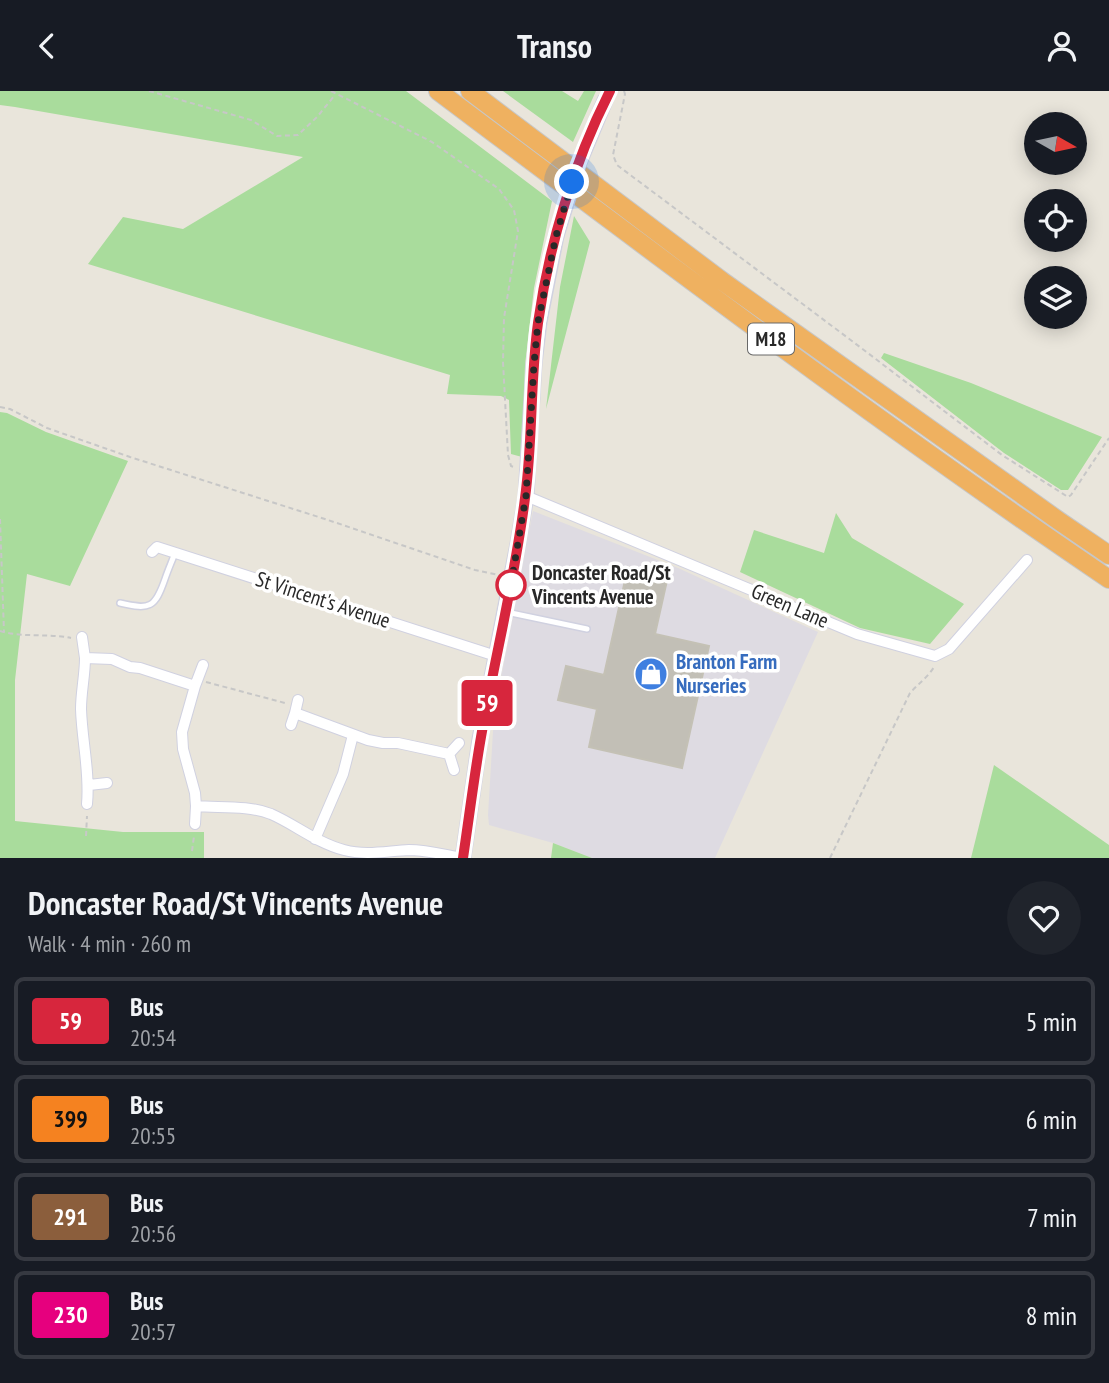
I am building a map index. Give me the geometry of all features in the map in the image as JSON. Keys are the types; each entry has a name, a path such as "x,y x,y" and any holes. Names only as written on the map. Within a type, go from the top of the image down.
{"highway":[{"name":"M18","path":"438,91 711,296 1109,579"},
{"name":"M18","path":"470,91 722,281 1109,555"}],"main road":[{"path":"463,858 480,739 526,496 538,322 556,236 578,165 608,95"}],"street":[{"name":"Green Lane","path":"526,496 857,634 935,656"},
{"name":"St Vincent's Avenue","path":"155,546 496,656"},
{"path":"935,656 949,649 1027,560"},
{"path":"82,638 85,677 81,709 89,785 87,804"},
{"path":"85,658 112,659 130,667 196,683"},
{"path":"195,824 195,793 183,749 182,732 203,665"},
{"path":"291,725 296,706 308,716 375,742 398,743 449,754"},
{"path":"315,839 343,774 353,735"},
{"path":"449,754 459,743"},
{"path":"449,754 454,769"},
{"path":"89,785 107,783"},
{"path":"195,806 263,811 315,839 354,855 422,851 463,858"}],"lane":[{"path":"120,603 134,606 152,604 161,593 175,552"},
{"path":"506,611 587,629"}],"path":[{"path":"149,91 251,120 277,136 298,135 335,94"},
{"path":"331,91 432,142 499,189 514,210 518,231 504,318 503,362 508,455 511,466 527,474"},
{"path":"624,91 613,155 617,165 1002,455 1068,497 1109,437"},
{"path":"0,407 10,409 47,428 130,457 475,570 499,575"},
{"path":"0,519 2,632 82,638"},
{"path":"830,858 910,693 929,675 936,664 935,656"},
{"path":"196,683 296,706"},
{"path":"86,837 87,804"},
{"path":"192,851 195,824"}],"shaded area":[{"name":"Branton Farm Nurseries","path":"533,511 678,568 818,632 715,858 592,858 553,843 489,825 494,715"}],"green space":[{"path":"0,91 406,91 552,201 534,288 525,365 522,457 511,454 509,400 501,396 447,394 450,375 88,264 123,217 183,229 303,157 0,105"},
{"path":"503,91 562,91 578,101 584,91 596,91 573,142"},
{"path":"574,216 590,242 546,409 560,287"},
{"path":"884,353 971,383 1102,437 1068,490 1061,490 1004,453 881,358"},
{"path":"0,412 46,432 128,461 70,586 27,574 15,680 15,821 123,832 204,832 204,858 0,858"},
{"path":"836,513 852,538 964,604 930,644 860,628 740,572 754,530 824,553"},
{"path":"994,765 1109,845 1109,858 971,858"},
{"path":"553,843 592,858 551,858"}],"building":[{"path":"628,567 668,576 655,634 709,646 682,768 589,747 597,709 558,700 566,666 604,675"}],"bus line":[{"name":"59","path":"463,858 480,739 526,496 538,322 566,200 593,126 610,91"}],"place":[{"name":"Doncaster Road/St Vincents Avenue","path":"511,585"},
{"name":"Branton Farm Nurseries","path":"651,674"}],"route":[{"path":"511,585 510,590 526,496 538,322 556,236 572,182"}]}
